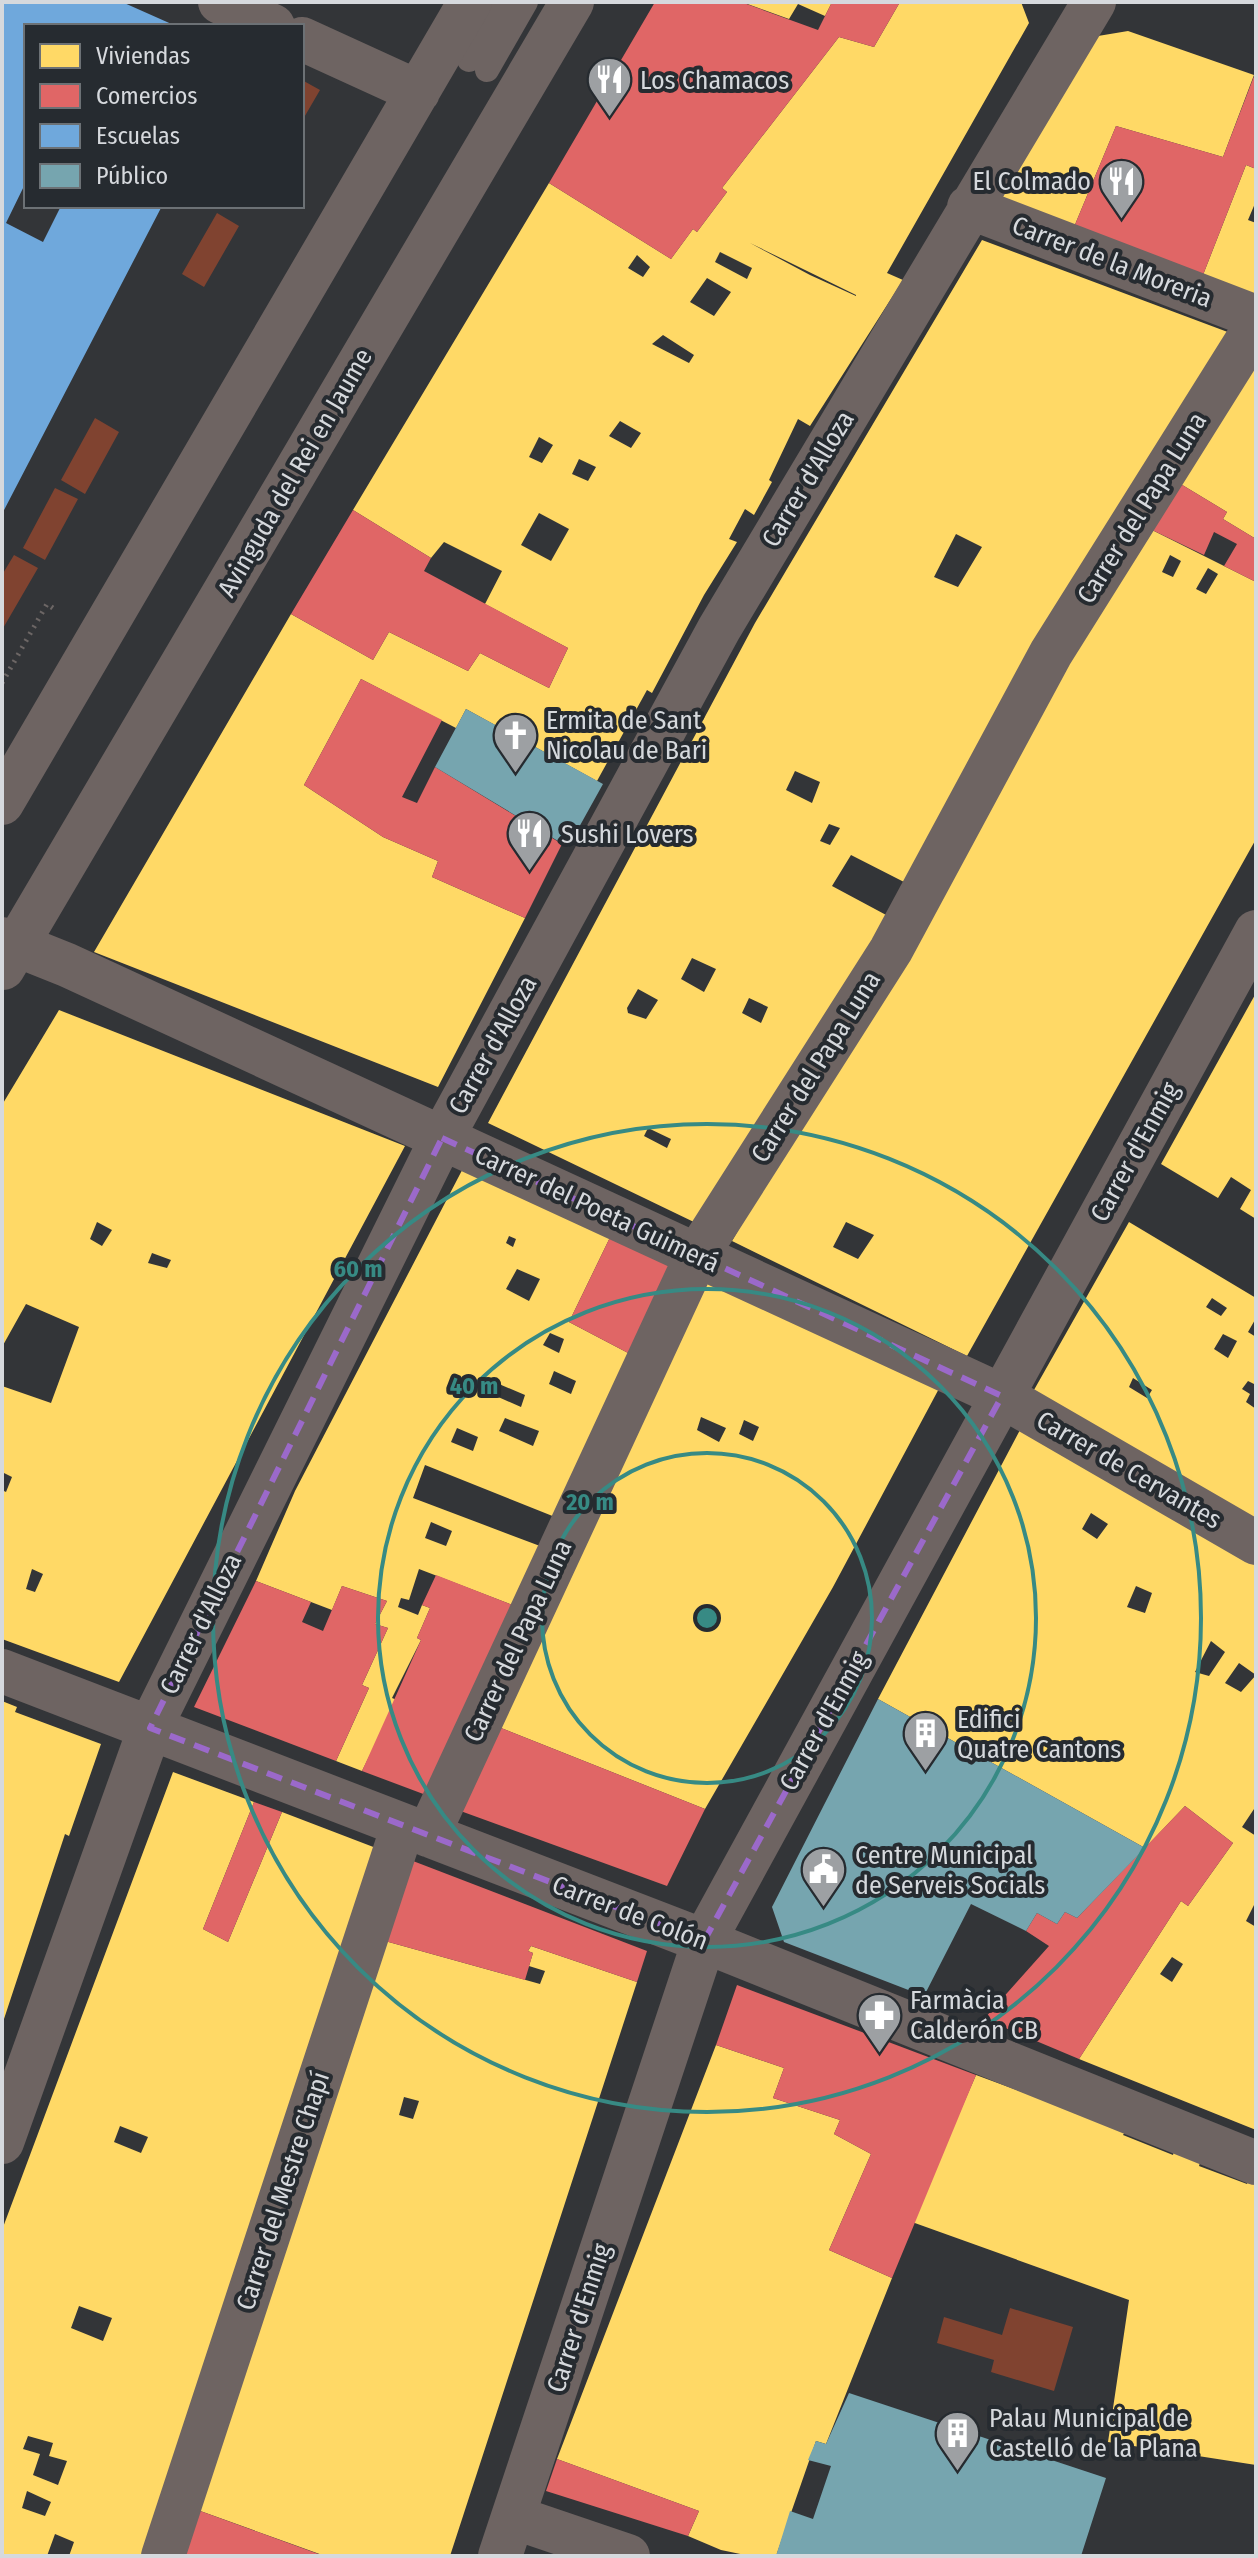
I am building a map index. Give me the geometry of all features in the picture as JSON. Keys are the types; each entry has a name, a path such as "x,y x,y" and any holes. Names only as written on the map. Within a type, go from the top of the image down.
{"street":[{"path":"2,803 470,2"},
{"name":"Avinguda del Rei en Jaume","path":"7,951 572,2"},
{"name":"Carrer d'Alloza","path":"2,2142 150,1728 442,1138 719,629 1094,2"},
{"path":"304,40 418,92"},
{"name":"Carrer de la Moreria","path":"969,207 1256,317"},
{"name":"Carrer del Papa Luna","path":"416,1831 697,1255 891,950 1051,653 1256,326"},
{"name":"Carrer d'Enmig","path":"506,2536 704,1941 1256,932"},
{"name":"Carrer del Poeta Guimerá","path":"7,951 442,1138 1002,1396"},
{"name":"Carrer de Cervantes","path":"1002,1396 1256,1543"},
{"name":"Carrer de Colón","path":"2,1671 704,1941 1256,2163"},
{"name":"Carrer del Mestre Chapí","path":"163,2556 416,1831"},
{"path":"506,2536 628,2556"}],"lane":[{"path":"503,2 478,65 526,2"}],"highlighted area":[{"path":"442,1138 1002,1396 704,1941 150,1728"}],"shaded area":[{"path":"304,81 320,90 304,118"},
{"path":"217,213 239,226 204,287 182,274"},
{"path":"95,418 119,432 85,494 61,480"},
{"path":"55,488 78,499 45,560 23,548"},
{"path":"14,555 38,568 2,630 2,575"},
{"path":"1010,2308 1073,2327 1054,2391 991,2372 994,2360 937,2343 944,2317 1002,2335"}],"building: Viviendas":[{"path":"742,2 832,2 825,16 798,4 789,19"},
{"path":"900,2 1021,2 1029,23 887,273 903,280 810,426 798,419 769,480 772,482 754,515 745,509 729,539 737,542 704,595 652,693 647,690 597,781 466,709 456,728 361,679 304,785 383,837 438,861 432,877 525,918 438,1087 94,952 291,614 373,660 389,632 468,671 480,653 549,688 568,648 485,604 502,571 444,542 431,558 353,510 549,183 671,259 693,229 697,232 727,192 722,188 839,37 874,47","holes":["750,243 856,295 810,275","720,252 752,268 747,279 715,262","637,255 650,267 643,277 628,268","707,278 731,292 714,316 690,302","663,335 694,355 689,363 652,344","620,421 641,433 631,448 609,436","539,437 553,445 542,463 529,457","579,459 596,467 588,481 572,474","539,513 569,529 551,561 521,545"]},
{"path":"1128,31 1254,75 1223,157 1116,126 1074,227 1000,197 1092,37"},
{"path":"1246,165 1256,169 1256,201 1248,220 1256,223 1256,297 1203,275"},
{"path":"982,240 1233,334 904,882 851,855 832,886 888,916 698,1224 488,1123 755,623","holes":["956,534 982,547 958,587 934,577","795,771 820,782 812,803 786,790","829,824 840,828 830,845 820,841","692,958 716,969 704,992 681,979","638,989 658,1000 646,1019 628,1013 627,1008","749,998 768,1007 761,1023 742,1013","648,1128 671,1139 667,1148 644,1136"]},
{"path":"1256,361 1256,539 1223,519 1227,512 1179,483"},
{"path":"1150,529 1256,582 1256,839 967,1356 732,1241 1031,722","holes":["1170,555 1181,561 1173,577 1162,572","1208,568 1218,574 1206,594 1196,589","846,1222 874,1235 858,1259 833,1247"]},
{"path":"1256,993 1256,1219 1240,1209 1251,1190 1231,1177 1218,1198 1161,1164"},
{"path":"59,1010 405,1146 119,1682 2,1639 2,1490 6,1492 12,1477 2,1472 2,1386 51,1403 79,1327 26,1304 2,1347 2,1105","holes":["97,1222 112,1230 102,1246 90,1239","152,1253 171,1260 167,1268 148,1263","32,1569 43,1574 35,1592 26,1589"]},
{"path":"471,1153 616,1225 569,1322 630,1354 555,1517 425,1465 413,1498 540,1546 515,1606 419,1569 409,1600 401,1598 398,1607 418,1615 422,1605 430,1608 417,1638 421,1640 392,1698 397,1700 362,1771 336,1761 369,1688 362,1685 388,1628 375,1624 387,1601 342,1586 332,1610 256,1581 295,1491","holes":["509,1236 516,1239 513,1247 506,1243","517,1269 540,1279 529,1301 506,1289","550,1333 564,1339 559,1353 543,1345","554,1371 576,1381 571,1394 549,1384","492,1381 525,1395 521,1407 487,1392","505,1418 539,1431 533,1446 499,1431","457,1428 478,1437 473,1451 451,1442","431,1522 452,1531 446,1546 425,1538"]},
{"path":"1129,1222 1256,1298 1256,1318 1248,1332 1256,1337 1256,1385 1248,1381 1242,1389 1250,1394 1246,1402 1256,1409 1256,1523 1030,1397","holes":["1212,1298 1227,1308 1221,1316 1206,1307","1223,1334 1237,1341 1228,1358 1214,1349","1133,1378 1152,1390 1147,1398 1129,1387"]},
{"path":"711,1273 942,1383 833,1587 705,1809 491,1724","holes":["701,1417 726,1428 719,1442 697,1430","744,1420 759,1427 753,1441 739,1434"]},
{"path":"1020,1430 1256,1560 1256,1675 1256,1806 1242,1827 1256,1836 1256,1901 1246,1921 1256,1927 1256,2130 1079,2059 1181,1901 1188,1906 1233,1843 1185,1806 1145,1848 878,1699","holes":["1091,1513 1108,1524 1097,1539 1082,1529","1136,1586 1152,1593 1145,1613 1127,1607","1211,1641 1225,1652 1209,1676 1195,1672","1239,1663 1256,1675 1241,1692 1225,1683","1172,1957 1183,1964 1172,1982 1160,1974"]},
{"path":"2,1701 17,1707 15,1712 101,1744 69,1836 65,1834 3,2022"},
{"path":"173,1772 254,1802 203,1929 228,1942 282,1812 376,1848 144,2556 69,2556 74,2542 55,2534 47,2556 2,2556 2,2230","holes":["120,2126 148,2137 141,2153 114,2142","79,2306 112,2318 103,2341 71,2328","28,2436 53,2443 49,2456 67,2461 58,2485 33,2475 40,2454 23,2449","27,2491 51,2502 45,2516 22,2508"]},
{"path":"385,1941 540,1984 545,1971 529,1966 533,1953 528,1951 531,1946 637,1982 450,2556 325,2556 192,2508","holes":["404,2097 419,2101 413,2119 399,2115"]},
{"path":"716,2045 784,2068 773,2098 840,2120 834,2134 871,2154 829,2250 892,2278 826,2444 816,2441 776,2556 750,2556 721,2550 688,2536 699,2511 557,2459"},
{"path":"976,2075 1126,2130 1123,2135 1173,2155 1175,2147 1201,2159 1199,2166 1247,2184 1249,2178 1256,2181 1256,2465 1108,2442 1129,2300 912,2222"}],"building: Comercios":[{"path":"655,2 741,2 818,30 832,2 900,2 874,47 839,37 722,188 727,192 697,232 693,229 671,259 549,183"},
{"path":"1256,71 1256,169 1246,165 1203,275 1074,227 1116,126 1223,157"},
{"path":"1179,483 1227,512 1223,519 1256,539 1256,582 1224,566 1237,544 1214,532 1204,555 1150,529"},
{"path":"353,510 431,558 424,571 568,648 549,688 480,653 468,671 389,632 373,660 291,614"},
{"path":"361,679 442,720 402,797 417,803 435,767 562,844 525,918 432,877 438,861 383,837 304,785"},
{"path":"616,1225 677,1254 630,1354 569,1322"},
{"path":"436,1575 515,1606 434,1798 362,1771 421,1640 417,1638 430,1608 422,1605"},
{"path":"256,1581 311,1602 302,1622 323,1631 342,1586 387,1601 375,1624 388,1628 362,1685 369,1688 336,1761 194,1707"},
{"path":"491,1724 705,1809 667,1886 455,1809"},
{"path":"254,1802 282,1812 228,1942 203,1929"},
{"path":"1185,1806 1233,1843 1188,1906 1181,1901 1079,2059 984,2019 1049,1946 1026,1931 1037,1913 1057,1924 1065,1912 1077,1918"},
{"path":"413,1861 647,1951 637,1982 531,1946 528,1951 533,1953 525,1980 385,1941"},
{"path":"737,1985 976,2075 892,2278 829,2250 871,2154 834,2134 840,2120 773,2098 784,2068 716,2045"},
{"path":"557,2459 699,2511 688,2536 546,2491"},
{"path":"192,2508 324,2556 180,2556"}],"building: Escuelas":[{"path":"2,2 122,2 172,24 24,24 24,186 6,223 43,242 60,208 161,208 2,514"}],"building: Público":[{"name":"Ermita de Sant Nicolau de Bari","path":"466,709 603,784 568,847 435,767"},
{"name":"Edifici Quatre Cantons","path":"878,1699 1145,1848 1077,1918 1065,1912 1057,1924 1037,1913 1026,1931 971,1904 924,1996 784,1942 772,1907"},
{"name":"Palau Municipal de Castelló de la Plana","path":"849,2393 1106,2478 1081,2556 776,2556 790,2511 813,2519 831,2466 808,2460 816,2441 826,2444"}],"place":[{"name":"Los Chamacos","path":"609,119"},
{"name":"El Colmado","path":"1122,220"},
{"name":"Ermita de Sant Nicolau de Bari","path":"515,774"},
{"name":"Sushi Lovers","path":"530,873"},
{"name":"Edifici Quatre Cantons","path":"926,1773"},
{"name":"Centre Municipal de Serveis Socials","path":"824,1909"},
{"name":"Farmàcia Calderón CB","path":"879,2054"},
{"name":"Palau Municipal de Castelló de la Plana","path":"958,2472"}]}
